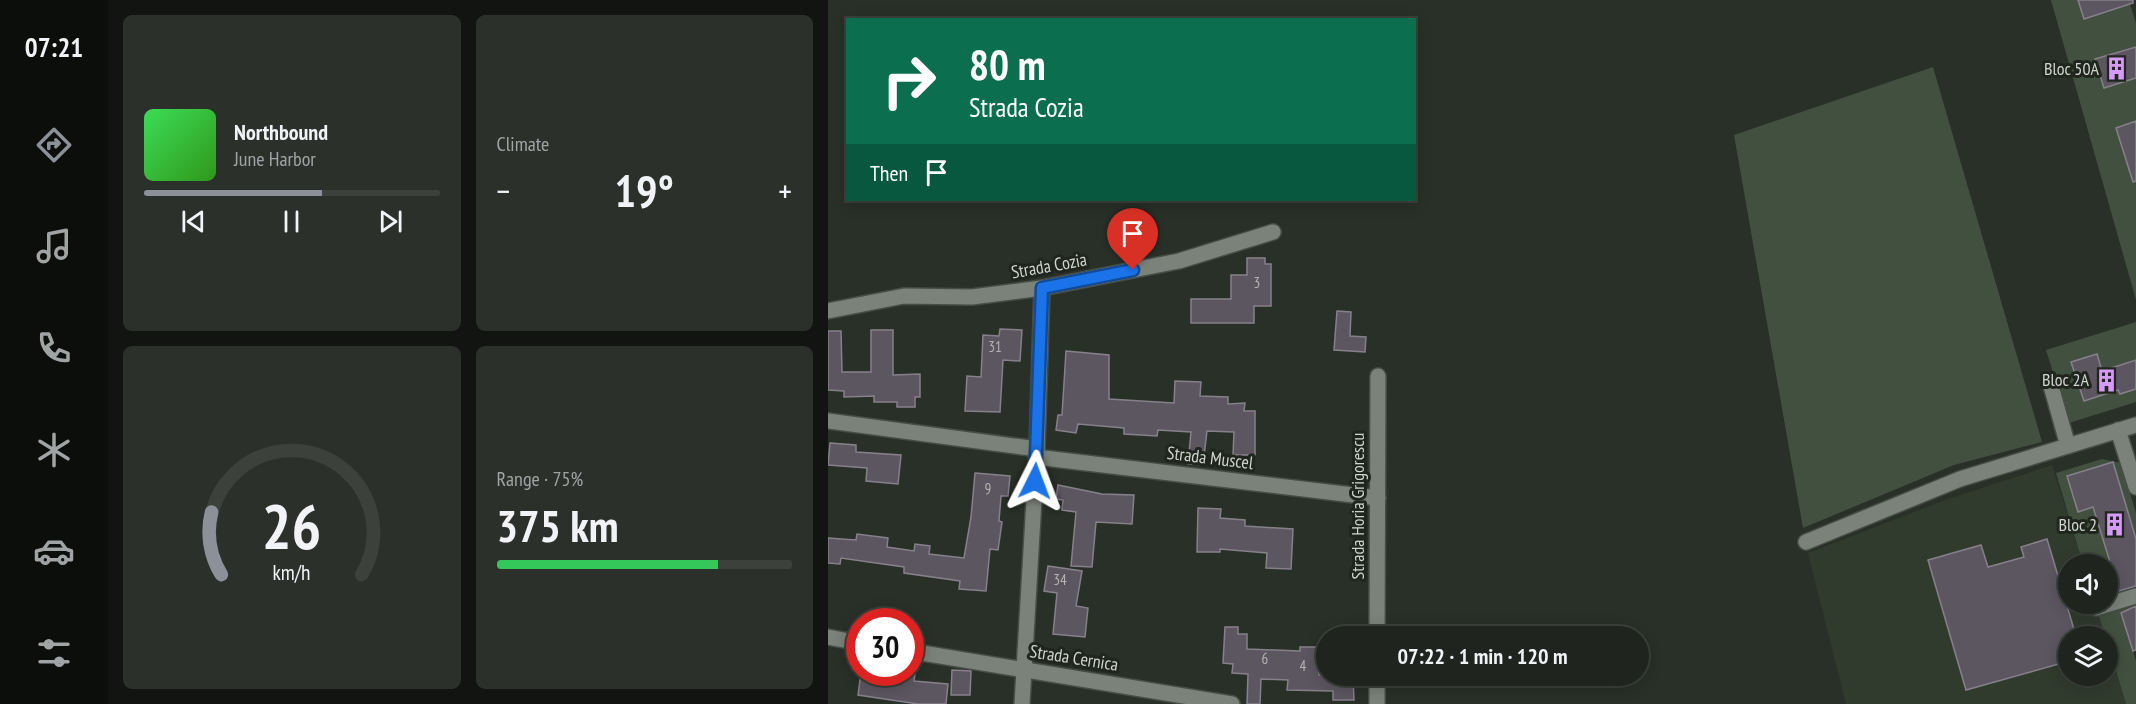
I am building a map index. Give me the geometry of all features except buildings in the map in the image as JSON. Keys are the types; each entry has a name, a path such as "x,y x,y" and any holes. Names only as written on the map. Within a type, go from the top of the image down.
{"street":[{"name":"Strada Cozia","path":"828,311 904,296 972,297 1042,288 1179,261 1273,232"},
{"path":"1022,704 1037,453 1042,288"},
{"name":"Strada Horia Grigorescu","path":"1377,626 1378,376"},
{"path":"2051,386 2068,446"},
{"name":"Strada Muscel","path":"828,421 1037,453 1378,498"},
{"path":"1806,542 1960,479 2136,425"},
{"path":"2118,430 2136,487"},
{"path":"2118,601 2136,596"},
{"path":"828,638 846,641"},
{"name":"Strada Cernica","path":"924,653 1232,704"},
{"path":"1377,686 1377,704"}],"shaded area":[{"path":"2051,0 2078,0 2084,18 2130,4 2136,23 2136,47 2096,59 2104,88 2136,78 2136,121 2116,128 2126,161 2136,158 2136,300"},
{"path":"1933,67 2042,442 1954,465 1803,528 1734,135"},
{"path":"2136,322 2136,360 2102,371 2097,354 2072,362 2084,400 2118,390 2120,394 2136,389 2136,402 2069,423 2046,350"},
{"path":"2102,459 2121,463 2136,513 2136,539 2113,462 2067,476 2078,512 2093,507 2108,554 2080,554 2056,473"},
{"path":"2052,465 2080,554 2058,554 2058,614 2098,614 2102,626 2058,626 2058,686 2118,686 2118,677 2126,704 1846,704 1808,553 1948,499"},
{"path":"2136,602 2136,608 2121,613 2136,661 2136,704 2126,704 2118,677 2118,626 2102,626 2098,614 2118,614 2118,607"}],"place":[{"name":"Bloc 50A","path":"2117,69"},
{"name":"Bloc 2A","path":"2107,380"},
{"name":"Bloc 2","path":"2115,525"}],"route":[{"path":"1035,481 1042,288 1133,270"}]}
